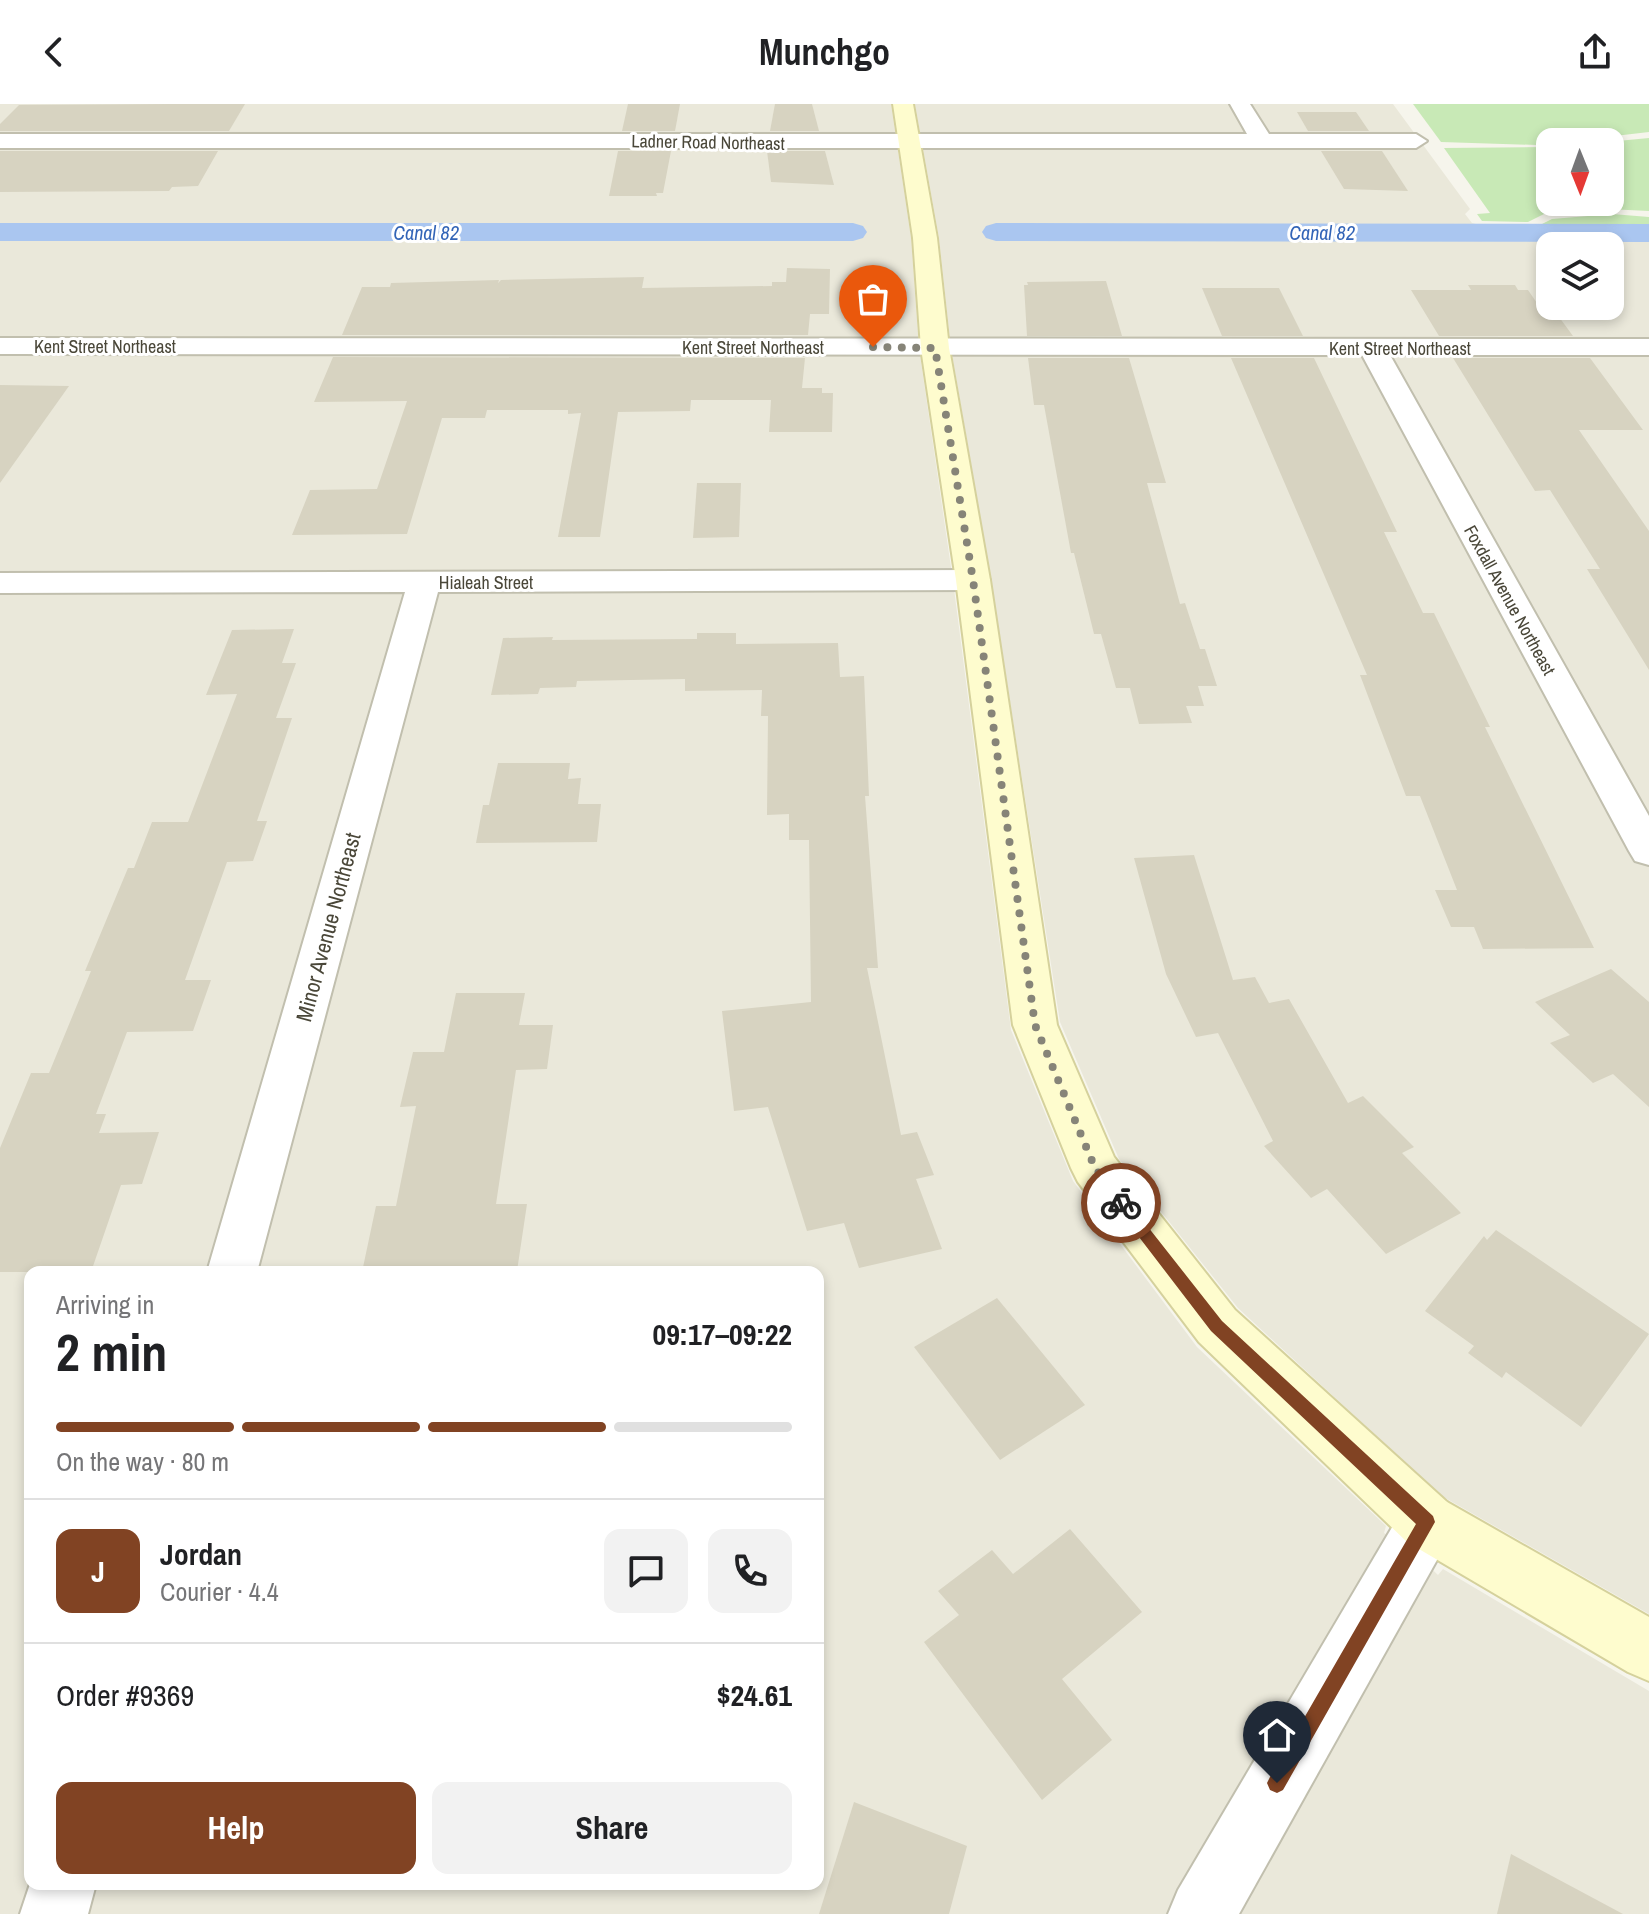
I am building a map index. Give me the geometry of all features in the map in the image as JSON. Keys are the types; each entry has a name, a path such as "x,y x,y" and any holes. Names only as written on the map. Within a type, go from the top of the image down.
{"street":[{"path":"903,104 925,238 935,348 973,580 1035,1025 1095,1168 1217,1326 1427,1522 1649,1651"},
{"path":"1240,104 1261,140"},
{"path":"560,141 565,116"},
{"name":"Ladner Road Northeast","path":"0,141 1416,141"},
{"name":"Kent Street Northeast","path":"0,346 1649,347"},
{"name":"Foxdall Avenue Northeast","path":"1372,348 1649,851"},
{"name":"Hialeah Street","path":"0,583 973,580"},
{"name":"Minor Avenue Northeast","path":"234,1266 424,582"},
{"path":"1202,1914 1427,1522"},
{"path":"54,1914 61,1890"}],"shaded area":[{"path":"0,104 891,104 911,238 919,348 953,581 1011,1030 1073,1181 1197,1347 1386,1526 1384,1533 1413,1551 1438,1575 1443,1569 1649,1691 1649,1914 0,1914"},
{"path":"915,104 1393,104 1470,209 1465,214 1472,223 1531,227 1649,226 1649,1614 1440,1495 1238,1308 1119,1159 1060,1022 991,580 951,348 939,238"}],"green space":[{"path":"1413,104 1649,104 1649,132 1624,135 1624,128 1536,128 1536,145 1441,142"},
{"path":"1649,138 1649,211 1624,210 1624,140"},
{"path":"1536,147 1536,216 1540,216 1528,222 1482,221 1477,214 1490,213 1444,148"},
{"path":"1624,215 1649,217 1649,226 1538,226 1552,219"}],"building":[{"path":"245,104 229,131 0,131 0,124 19,105"},
{"path":"628,104 680,104 675,131 622,131"},
{"path":"775,104 812,104 819,131 770,131"},
{"path":"1297,112 1356,112 1369,131 1308,131"},
{"path":"0,151 218,151 198,186 172,187 169,191 0,192"},
{"path":"618,151 671,151 663,193 656,193 657,196 609,196"},
{"path":"767,151 825,151 834,185 771,182"},
{"path":"1321,151 1382,151 1408,191 1344,189"},
{"path":"787,268 830,269 829,314 810,314 808,335 342,335 362,287 390,287 391,283 499,280 498,283 501,280 644,277 642,288 772,286 772,282 786,282"},
{"path":"1106,281 1122,336 1027,336 1024,285 1028,285 1027,282"},
{"path":"1468,285 1515,285 1518,290 1528,290 1536,302 1536,320 1561,320 1573,336 1439,336 1411,290 1471,290"},
{"path":"1202,288 1279,288 1303,336 1222,336"},
{"path":"333,357 805,358 802,388 822,388 822,393 833,393 832,432 769,432 771,400 691,400 690,411 618,412 600,537 558,537 581,413 568,414 568,410 487,410 485,418 442,418 407,534 292,535 310,490 377,489 407,401 314,402"},
{"path":"1028,358 1129,358 1166,483 1147,483 1180,604 1185,603 1200,649 1205,649 1217,686 1198,686 1204,706 1186,706 1192,723 1139,724 1130,688 1116,688 1101,634 1094,634 1074,553 1071,553 1044,405 1034,405"},
{"path":"1231,358 1314,358 1397,532 1384,532 1423,613 1434,613 1490,727 1485,727 1594,948 1483,949 1474,927 1451,927 1435,890 1457,890 1420,796 1406,796 1360,675 1367,675"},
{"path":"1453,358 1590,358 1643,430 1579,430 1649,531 1649,670 1587,569 1600,569 1550,490 1535,491"},
{"path":"0,385 69,386 0,483"},
{"path":"697,483 741,483 739,537 693,538"},
{"path":"294,629 282,663 296,663 276,718 292,718 257,821 267,821 253,861 227,862 185,980 211,980 193,1031 127,1032 96,1114 106,1114 99,1133 159,1132 142,1184 121,1185 93,1266 24,1266 24,1272 0,1272 0,1148 31,1073 49,1073 91,971 85,971 128,868 134,868 152,822 188,822 237,694 206,695 232,630"},
{"path":"697,633 736,633 736,644 838,643 840,677 864,676 869,796 865,796 878,968 867,968 901,1135 917,1132 934,1175 916,1179 942,1249 859,1268 844,1223 807,1231 768,1107 734,1111 722,1011 811,1002 809,840 789,840 789,814 767,815 768,716 761,716 762,690 685,691 685,679 577,681 576,687 540,688 538,694 491,695 503,638 697,639"},
{"path":"498,763 570,763 568,779 581,778 578,804 601,804 597,842 476,843 483,805 489,805"},
{"path":"1194,855 1233,980 1255,977 1269,1003 1289,999 1348,1103 1363,1096 1414,1147 1402,1153 1461,1213 1386,1254 1327,1189 1311,1198 1264,1146 1273,1141 1218,1033 1196,1037 1166,974 1134,858"},
{"path":"1611,969 1649,1002 1649,1107 1613,1074 1593,1083 1550,1043 1570,1035 1535,1002"},
{"path":"456,993 525,993 519,1025 553,1025 547,1069 516,1070 496,1204 527,1204 518,1266 363,1266 376,1206 396,1206 416,1106 400,1107 413,1052 444,1052"},
{"path":"1496,1230 1649,1334 1581,1427 1506,1372 1502,1378 1468,1353 1474,1346 1425,1311 1484,1236 1487,1240"},
{"path":"997,1298 1085,1405 1000,1460 914,1347"},
{"path":"1070,1529 1142,1612 1062,1679 1112,1740 1042,1800 924,1642 959,1615 938,1591 992,1550 1013,1574"},
{"path":"854,1802 967,1846 949,1914 819,1914"},
{"path":"1511,1854 1623,1914 1497,1914"}],"waterway":[{"name":"Canal 82","path":"0,232 853,232"},
{"name":"Canal 82","path":"996,232 1649,233"}],"way so far":[{"path":"873,347 935,348 973,580 1035,1025 1095,1168 1121,1203"}],"route":[{"path":"1121,1203 1217,1326 1427,1522 1277,1783"}]}
